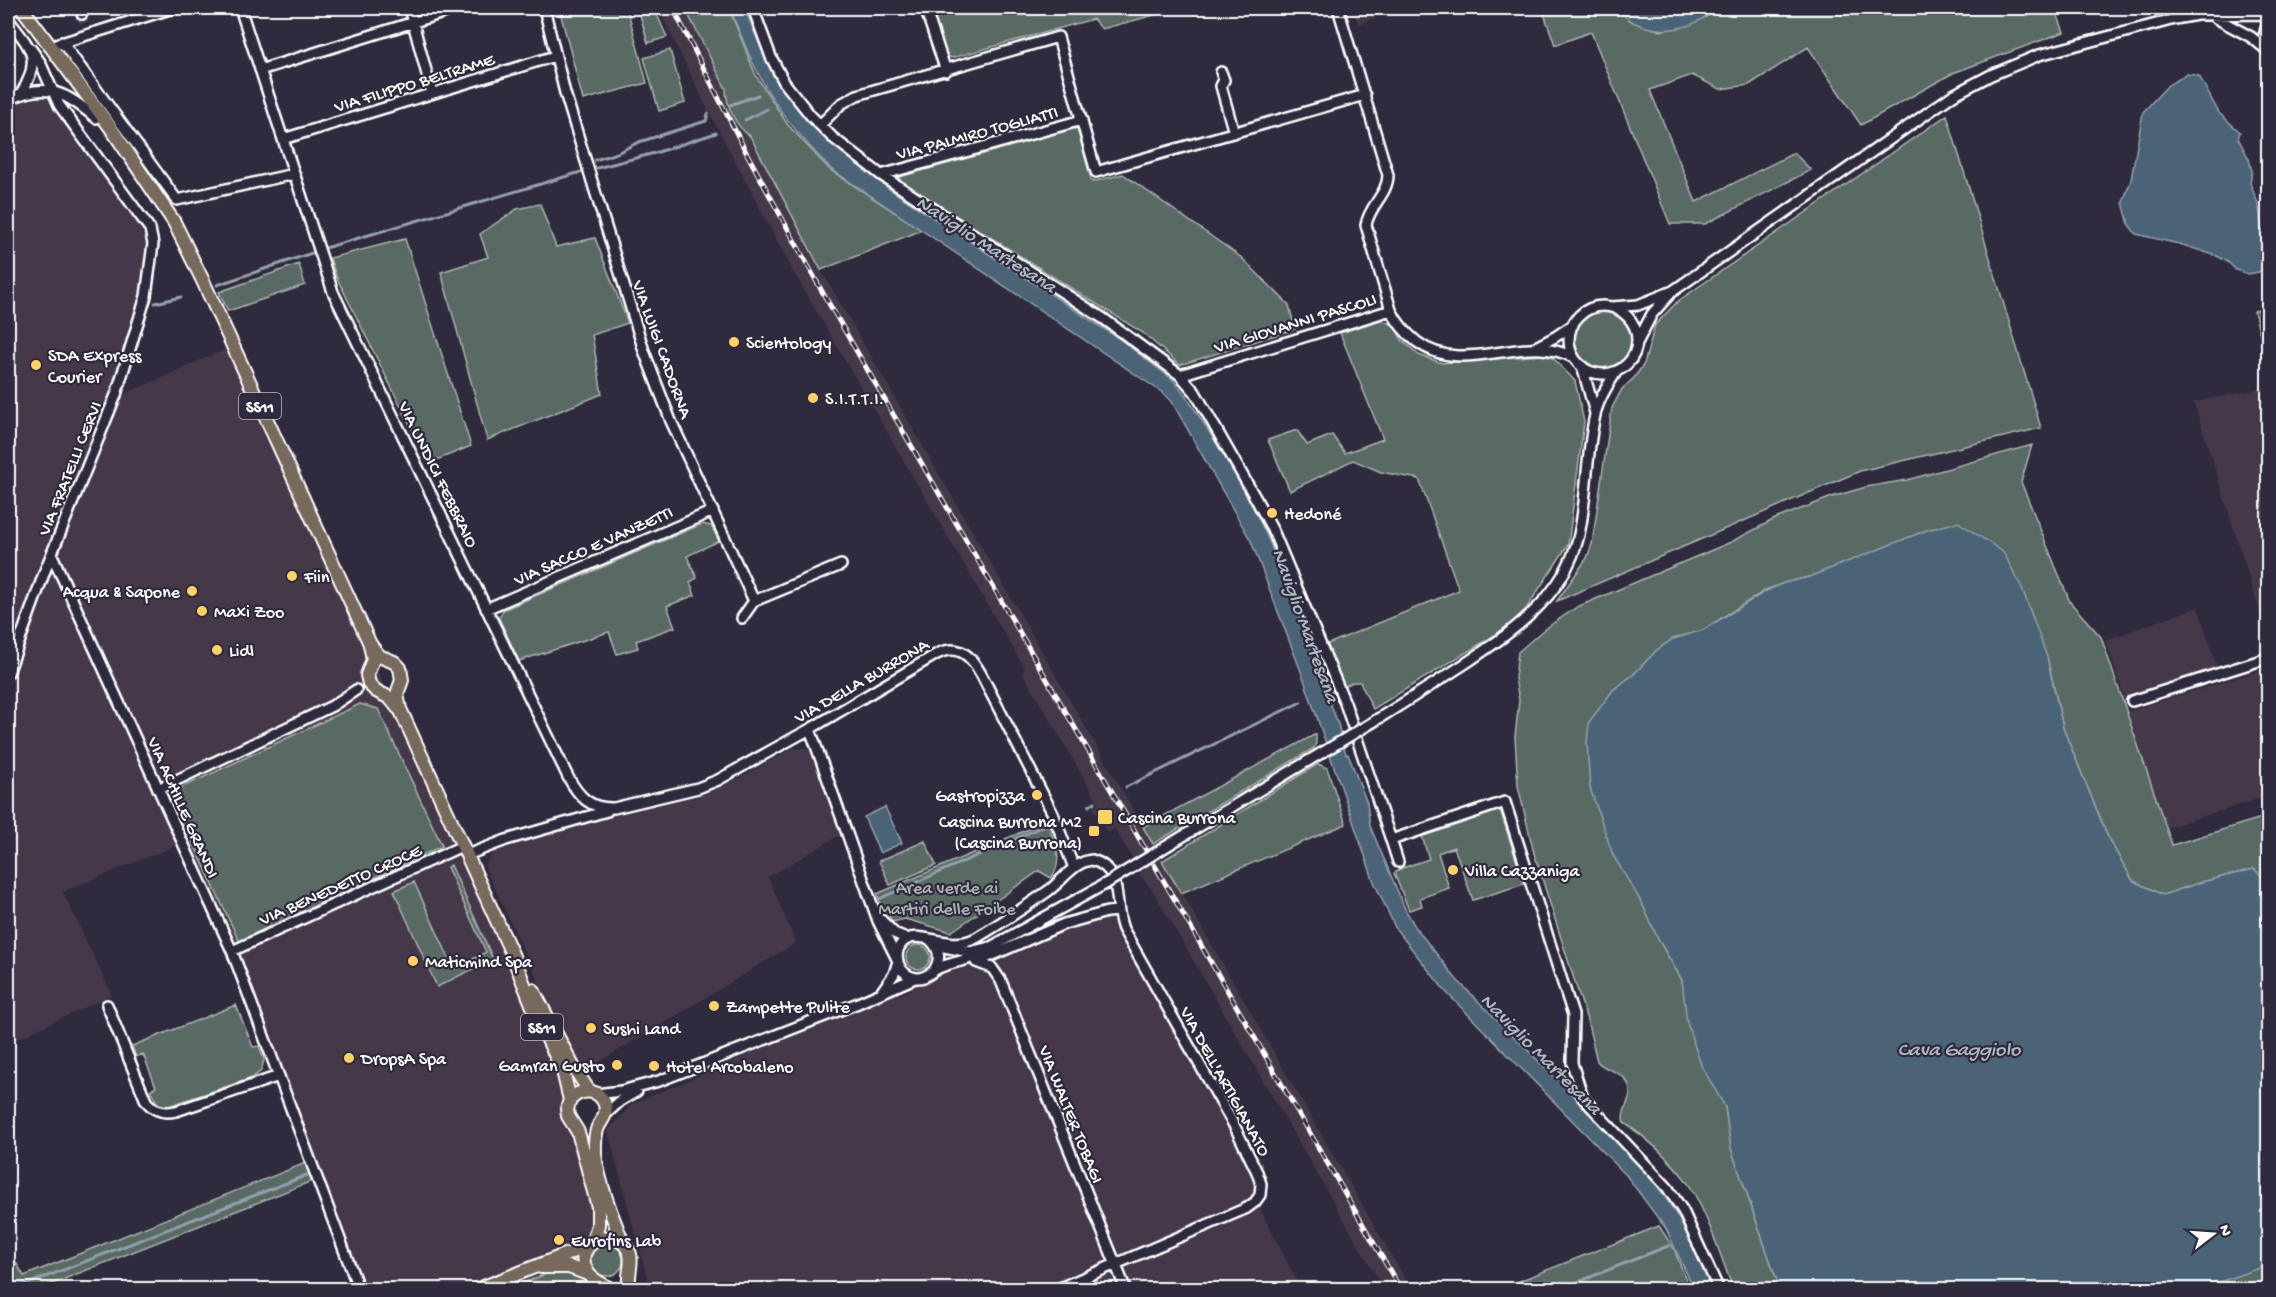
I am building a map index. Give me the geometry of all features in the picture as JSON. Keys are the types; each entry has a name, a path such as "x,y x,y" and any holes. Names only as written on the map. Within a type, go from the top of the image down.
{"main road":[{"name":"SS11","path":"14,8 96,118 141,172"},
{"name":"SS11","path":"22,8 56,44 171,216 370,644 379,656 394,662 400,668 402,680 398,688 400,709 563,1071 570,1100 568,1116 576,1126 598,1207 598,1225 584,1260 588,1274"},
{"name":"SS11","path":"370,644 374,687 400,709"},
{"path":"371,665 384,659"},
{"path":"374,687 391,693 398,688"},
{"name":"SS11","path":"512,954 546,1012 574,1068 593,1092 604,1101 602,1120"},
{"path":"570,1100 579,1093 593,1092"},
{"path":"576,1126 585,1130 602,1120"},
{"path":"602,1120 595,1144 597,1163 622,1242 629,1250 631,1257 628,1271 630,1290"},
{"path":"476,1290 591,1244 601,1237 610,1237 622,1242"},
{"path":"528,1269 572,1267 588,1274 607,1287 620,1280 628,1271"}],"street":[{"path":"172,8 56,44 177,200 294,174"},
{"name":"VIA UNDICI FEBBRAIO","path":"240,8 339,305 570,781 580,796"},
{"path":"409,8 432,93"},
{"path":"260,70 459,8"},
{"name":"VIA LUIGI CADORNA","path":"544,8 555,56 590,179 644,351 669,416 754,601"},
{"path":"753,8 781,78 820,125 843,146 881,175 1104,319 1180,375 1200,399 1265,516 1351,719 1398,862"},
{"path":"925,8 946,71"},
{"name":"VIA GIOVANNI PASCOLI","path":"1180,375 1391,310 1367,229 1368,217 1385,188 1388,178 1338,8"},
{"path":"2235,15 2247,8"},
{"path":"602,1120 620,1101 648,1085 915,978 926,976 934,970 974,958 1107,883 1435,684 1513,631 1536,612 1569,563 1576,545 1582,516 1595,414 1606,388 1617,371 1627,364 1633,355 1655,311 1673,291 1945,101 1991,75 2062,48 2188,16 2268,14"},
{"path":"2211,16 2237,28 2268,52"},
{"name":"VIA FRATELLI CERVI","path":"8,19 40,62 59,105 150,229 153,244 144,307 116,395 46,568 8,673"},
{"path":"2268,21 2264,36 2268,52"},
{"path":"820,125 838,106 854,96 1058,37 1096,172 1365,95"},
{"path":"21,94 32,70 31,49"},
{"name":"VIA FILIPPO BELTRAME","path":"283,139 555,56"},
{"path":"1221,72 1224,80 1221,86 1233,132"},
{"path":"8,100 35,90 53,92 69,98 96,118"},
{"name":"VIA PALMIRO TOGLIATTI","path":"881,175 1082,120"},
{"path":"1574,358 1569,342 1573,325 1578,317 1594,307 1638,305 1673,291"},
{"path":"1612,307 1623,312 1631,321 1636,331 1637,343"},
{"path":"1391,310 1413,339 1441,354 1464,357 1529,349 1559,352 1574,358 1582,366 1599,374 1617,371"},
{"path":"1529,349 1551,340 1573,325"},
{"path":"1582,366 1595,414"},
{"name":"VIA SACCO E VANZETTI","path":"486,609 713,511"},
{"name":"VIA ACHILLE GRANDI","path":"52,555 232,951 359,1290"},
{"path":"741,618 754,601 841,565"},
{"name":"VIA DELLA BURRONA","path":"464,851 711,784 937,654 947,650 956,650 968,655 975,664 1026,761 1059,829 1074,868"},
{"path":"2132,700 2268,658"},
{"path":"159,789 323,710 356,690 374,687"},
{"path":"810,729 874,910 903,971 915,978"},
{"path":"572,821 580,811 580,796"},
{"name":"VIA DELLA BURRONA","path":"580,796 598,807 618,808"},
{"path":"1391,840 1506,802 1573,1015 1572,1063 1583,1098 1668,1187 1683,1211 1719,1290"},
{"name":"VIA BENEDETTO CROCE","path":"232,951 464,851"},
{"name":"VIA DELL'ARTIGIANATO","path":"1055,1290 1247,1208 1257,1199 1261,1190 1258,1175 1242,1141 1125,933 1118,911 1118,889 1103,865 1090,860 1074,868"},
{"path":"932,942 952,944 971,940 1048,891 1074,868"},
{"path":"874,910 886,927 908,939"},
{"path":"958,962 976,962 1064,924 1118,911"},
{"path":"880,993 889,983 898,960 899,948 908,939 917,936 966,952 991,947"},
{"path":"932,942 939,957 934,970"},
{"name":"VIA WALTER TOBAGI","path":"976,962 992,968 1001,981 1126,1290"},
{"path":"107,1005 146,1101 155,1110 176,1111 279,1076"},
{"path":"593,1092 606,1094 648,1085"}],"shaded area":[{"path":"658,8 685,8 726,90 726,100 741,130 750,136 821,270 1411,1289 1384,1289 1153,891 1140,875 1141,873 1115,829 1107,833 1093,808 1099,804 1022,672 1025,669 793,271 705,104"},
{"path":"1351,8 1401,8 1359,24"},
{"path":"45,95 52,100 152,237 145,295 116,391 125,394 230,347 560,1072 593,1207 594,1217 589,1236 584,1244 462,1289 362,1289 184,842 63,892 112,995 8,1043 8,103 22,96"},
{"path":"2268,387 2268,638 2194,402"},
{"path":"2198,607 2217,667 2125,700 2106,640"},
{"path":"2268,668 2268,796 2166,828 2128,711"},
{"path":"793,748 813,751 842,834 768,877 796,943 581,1073 484,865 498,847 611,814 700,796 734,781"},
{"path":"1122,906 1125,922 1262,1172 1265,1183 1258,1205 1301,1289 650,1289 608,1131 632,1104 876,1000 891,994 899,995 909,991 936,972"}],"green space":[{"path":"559,8 627,8 647,83 583,100"},
{"path":"638,8 654,8 667,37 648,43"},
{"path":"685,8 729,8 756,76 788,125 830,170 922,230 821,270 750,136 733,116 726,89"},
{"path":"930,8 1181,8 1102,29 1093,19 952,58 947,56"},
{"path":"1542,8 1615,8 1631,21 1661,31 1706,17 1716,8 2055,8 2064,32 1953,73 1861,125 1808,47 1749,85 1720,89 1692,75 1650,90 1696,202 1794,153 1811,170 1705,224 1670,224 1591,32 1555,45"},
{"path":"670,50 685,103 659,111 644,58"},
{"path":"1947,115 2041,428 1860,471 1557,601 1587,558 1592,544 1612,408 1622,389 1644,364 1655,325 1678,301"},
{"path":"1077,128 1092,182 1123,174 1242,258 1289,305 1295,329 1180,365 1143,333 896,178"},
{"path":"540,204 556,247 595,238 628,323 592,335 602,394 487,440 441,272 488,257 480,234 517,209"},
{"path":"405,239 471,446 429,463 336,276 330,258"},
{"path":"299,264 305,285 228,311 219,292"},
{"path":"2268,308 2268,365 2254,311"},
{"path":"1597,312 1609,312 1619,316 1627,324 1631,340 1627,356 1619,364 1609,368 1597,368 1587,364 1579,356 1575,346 1575,334 1579,324 1587,316"},
{"path":"1381,320 1394,325 1402,340 1419,355 1442,363 1542,355 1553,358 1575,381 1584,422 1568,545 1526,609 1505,629 1373,709 1360,682 1353,682 1328,694 1314,654 1318,648 1459,590 1419,479 1381,472 1353,460 1290,491 1268,440 1297,430 1307,445 1332,435 1345,453 1383,439 1340,333"},
{"path":"2032,445 2021,482 2070,602 2101,637 2172,845 2268,816 2268,882 2254,869 2163,895 2133,881 2109,840 2063,728 2047,657 1809,577 1766,590 1703,630 1673,639 1657,650 1633,675 1613,690 1643,905 1658,939 1682,980 1716,1088 1725,1107 1731,1148 1780,1289 1733,1289 1712,1232 1692,1190 1664,1156 1624,1123 1624,1112 1630,1096 1629,1085 1622,1076 1597,1061 1587,1020 1534,853 1518,786 1515,737 1519,700 1515,678 1518,652 1542,631 1577,607 1731,542 1775,519 1832,497 1866,487 1907,480"},
{"path":"702,524 711,526 719,541 687,556 697,578 690,582 695,595 667,606 675,627 636,641 638,648 617,654 609,632 519,661 499,618 503,610"},
{"path":"360,704 378,709 442,846 239,941 170,793"},
{"path":"1316,734 1314,748 1153,844 1143,827"},
{"path":"1318,764 1327,768 1346,824 1181,893 1162,861"},
{"path":"1499,807 1524,884 1473,900 1454,847 1438,853 1449,888 1420,898 1422,906 1409,910 1394,873 1429,859 1421,833"},
{"name":"Area verde ai Martiri delle Foibe","path":"1047,821 1058,857 1051,878 1039,871 951,932 905,919 893,922 881,904 877,894"},
{"path":"925,841 936,865 890,885 879,861"},
{"path":"451,865 493,959 437,987 394,891 414,882 454,969 486,952 447,867"},
{"path":"918,945 927,948 930,957 927,966 918,969 909,966 906,957 909,948"},
{"path":"236,1005 253,1047 259,1046 264,1060 261,1071 252,1078 168,1106 158,1104 150,1090 156,1087 143,1054 136,1057 132,1046"},
{"path":"308,1162 312,1181 39,1289 8,1289 8,1249 24,1276"},
{"path":"1659,1226 1674,1249 1690,1289 1499,1289"},
{"path":"607,1244 618,1249 623,1260 618,1271 607,1276 596,1271 591,1260 596,1249"},
{"path":"2268,1265 2268,1289 2197,1289"},
{"path":"552,1272 572,1273 597,1289 547,1289 546,1287 503,1290"}],"water":[{"path":"730,8 744,8 773,76 827,139 889,189 1118,338 1173,380 1184,393 1237,479 1272,549 1319,665 1317,667 1338,724 1346,755 1348,754 1367,803 1370,826 1406,911 1416,928 1457,980 1631,1153 1645,1170 1678,1218 1713,1289 1694,1289 1666,1229 1626,1175 1446,992 1396,929 1374,882 1302,674 1251,541 1172,402 1163,393 831,169 792,126 767,90"},
{"path":"1615,8 1716,8 1688,26 1666,30 1633,22"},
{"path":"2187,74 2199,76 2219,113 2240,132 2238,138 2249,159 2252,171 2250,183 2259,206 2261,229 2268,238 2268,262 2259,272 2248,274 2236,270 2217,256 2136,234 2129,225 2123,202 2131,180 2143,112 2168,85"},
{"name":"Cava Gaggiolo","path":"1958,522 2003,552 2022,588 2047,657 2063,728 2109,840 2133,881 2163,895 2254,869 2268,882 2268,1265 2197,1290 1780,1289 1731,1148 1725,1107 1701,1065 1687,1023 1682,980 1658,939 1643,905 1613,855 1590,788 1587,743 1589,722 1613,690 1633,675 1657,650 1673,639 1703,630 1766,591 1784,583 1809,577 1927,530"},
{"path":"885,807 902,843 880,853 864,817"}],"waterway":[{"path":"730,105 758,95"},
{"path":"745,120 767,109"},
{"path":"595,160 617,153 639,142 706,121 708,114"},
{"path":"597,168 655,153 716,133"},
{"path":"325,248 581,172"},
{"path":"217,285 312,253"},
{"path":"155,303 181,297"},
{"path":"1126,787 1301,702"},
{"path":"1089,806 1095,802"},
{"path":"879,899 1048,824"},
{"path":"12,1290 307,1175"},
{"path":"1558,1290 1668,1246"}],"tunnel":[{"path":"82,14 88,33"}],"railway":[{"path":"673,8 746,152 824,295 1401,1290"}],"place":[{"name":"Scientology","path":"734,342"},
{"name":"SDA Express Courier","path":"36,365"},
{"name":"S.I.T.T.I.","path":"813,398"},
{"name":"Hedoné","path":"1272,513"},
{"name":"Fiin","path":"292,576"},
{"name":"Acqua & Sapone","path":"192,591"},
{"name":"Maxi Zoo","path":"202,611"},
{"name":"Lidl","path":"217,650"},
{"name":"Gastropizza","path":"1037,795"},
{"name":"Cascina Burrona","path":"1105,817"},
{"name":"Cascina Burrona M2 (Cascina Burrona)","path":"1094,831"},
{"name":"Villa Cazzaniga","path":"1453,870"},
{"name":"Maticmind Spa","path":"413,961"},
{"name":"Zampette Pulite","path":"714,1006"},
{"name":"Sushi Land","path":"591,1028"},
{"name":"DropsA Spa","path":"349,1058"},
{"name":"Gamran Gusto","path":"617,1065"},
{"name":"Hotel Arcobaleno","path":"654,1066"},
{"name":"Eurofins Lab","path":"559,1240"}],"water label":[{"name":"Naviglio Martesana","path":"987,243"},
{"name":"Naviglio Martesana","path":"1307,625"},
{"name":"Naviglio Martesana","path":"1542,1053"}]}
